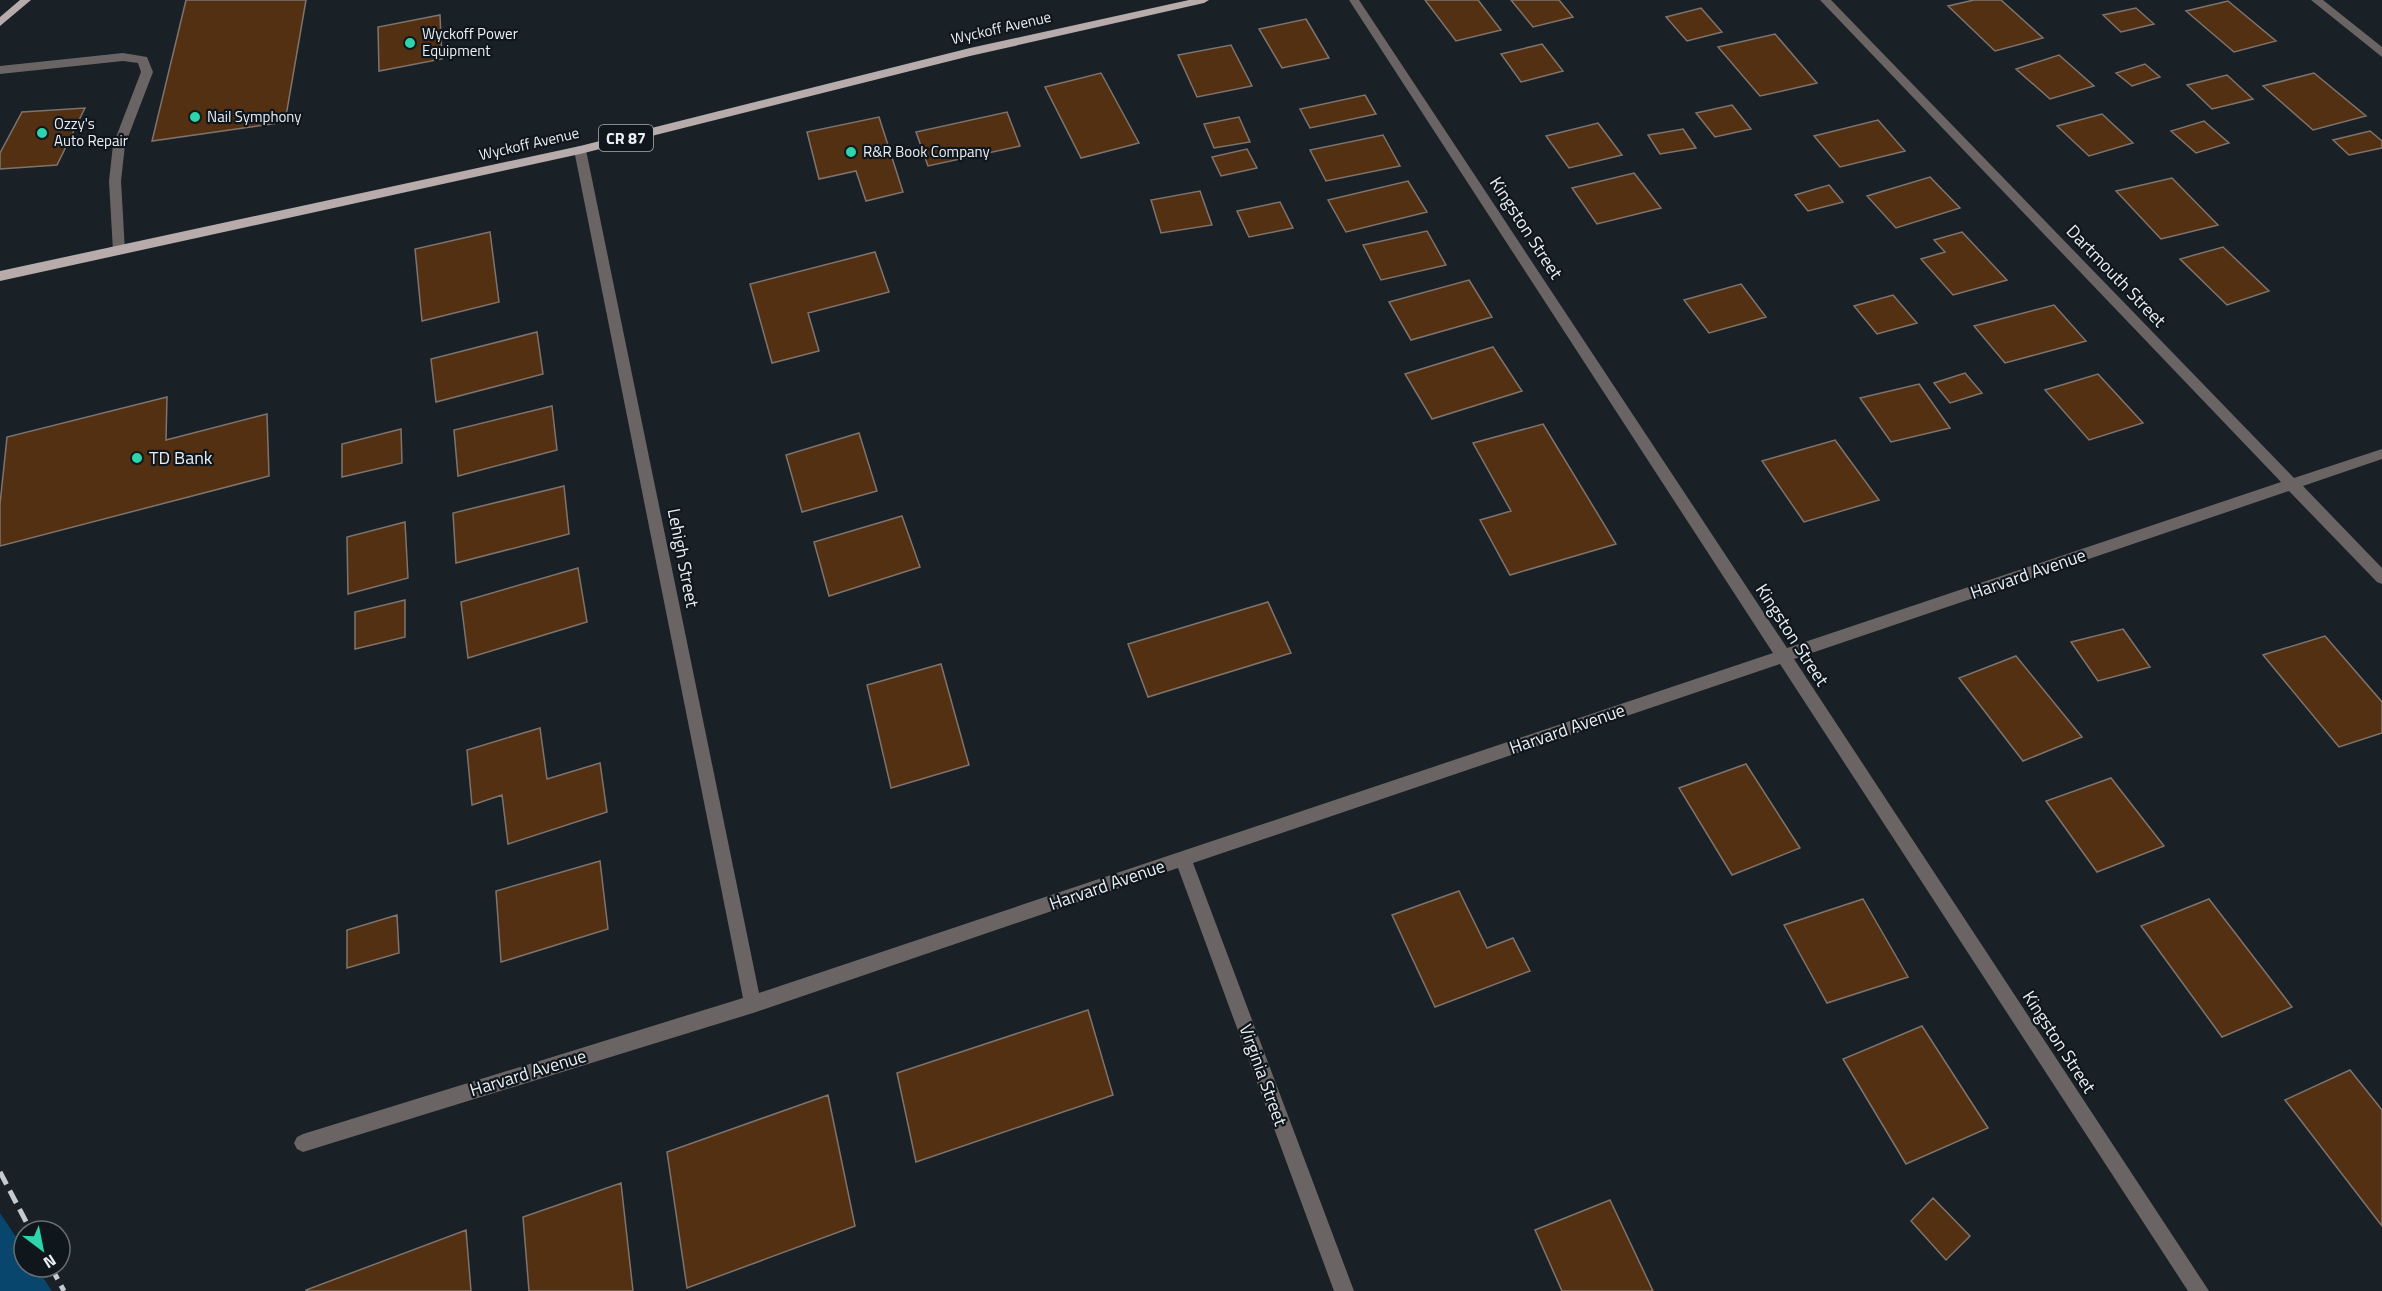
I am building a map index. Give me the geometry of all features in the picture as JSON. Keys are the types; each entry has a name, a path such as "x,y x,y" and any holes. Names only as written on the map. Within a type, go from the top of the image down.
{"main road":[{"path":"0,23 26,0"},
{"name":"Wyckoff Avenue","path":"0,276 580,150 970,52 1204,0"}],"street":[{"name":"Kingston Street","path":"1354,0 2199,1291"},
{"name":"Dartmouth Street","path":"1825,0 2382,578"},
{"path":"2316,0 2382,53"},
{"path":"0,70 123,57 143,60 147,72 118,145 115,181 119,251"},
{"name":"Lehigh Street","path":"580,150 753,1004"},
{"name":"Harvard Avenue","path":"303,1143 753,1004 2382,454"},
{"name":"Virginia Street","path":"1183,859 1344,1291"}],"shaded area":[{"path":"0,1213 12,1231 12,1279 44,1279 52,1291 0,1291"}],"building":[{"path":"186,0 306,0 285,122 152,141"},
{"path":"1425,0 1478,0 1501,30 1456,41"},
{"path":"1511,0 1559,0 1573,17 1533,27"},
{"path":"1974,0 2001,0 2043,38 1995,51 1948,6"},
{"path":"2228,1 2276,41 2234,52 2186,11"},
{"path":"1701,8 1722,32 1687,41 1666,17"},
{"path":"2136,8 2154,24 2121,32 2103,15"},
{"name":"Wyckoff Power Equipment","path":"440,15 442,59 379,71 378,27"},
{"path":"1306,19 1329,58 1282,68 1259,29"},
{"path":"1775,34 1817,83 1760,96 1718,47"},
{"path":"1542,44 1563,71 1521,82 1501,54"},
{"path":"1231,45 1252,86 1197,97 1178,55"},
{"path":"2059,55 2094,86 2050,99 2016,69"},
{"path":"2145,64 2160,77 2132,86 2116,73"},
{"path":"1101,73 1139,143 1081,158 1045,87"},
{"path":"2314,73 2366,116 2313,130 2263,86"},
{"path":"2227,75 2253,99 2212,109 2187,85"},
{"path":"1365,95 1376,114 1310,128 1300,109"},
{"path":"1732,105 1751,129 1715,137 1696,113"},
{"name":"Ozzy's Auto Repair","path":"85,108 57,165 0,169 0,153 22,112"},
{"path":"1007,112 1020,146 928,166 916,132"},
{"path":"2102,114 2133,143 2089,156 2057,126"},
{"name":"R&R Book Company","path":"879,117 903,192 866,201 856,171 819,179 807,132"},
{"path":"1239,117 1250,142 1214,148 1204,124"},
{"path":"1878,120 1905,151 1840,167 1814,136"},
{"path":"2204,121 2229,143 2196,153 2171,131"},
{"path":"1598,123 1622,155 1569,168 1546,136"},
{"path":"1683,129 1696,148 1660,154 1648,135"},
{"path":"2370,131 2382,141 2382,148 2349,155 2333,140"},
{"path":"1383,135 1400,166 1326,181 1310,150"},
{"path":"1247,149 1257,168 1221,176 1212,157"},
{"path":"1634,173 1661,208 1597,224 1572,188"},
{"path":"1930,177 1960,208 1896,228 1867,196"},
{"path":"2172,178 2218,225 2161,239 2116,191"},
{"path":"1408,181 1427,212 1346,232 1328,200"},
{"path":"1829,185 1843,202 1808,211 1795,195"},
{"path":"1200,191 1212,225 1161,233 1151,200"},
{"path":"1280,202 1293,228 1249,237 1237,211"},
{"path":"1427,231 1446,265 1381,280 1363,245"},
{"path":"490,232 499,302 422,321 415,249"},
{"path":"1962,232 2007,280 1953,295 1921,259 1945,252 1934,240"},
{"path":"2223,247 2269,291 2227,305 2180,259"},
{"path":"875,252 889,292 808,313 819,351 772,363 750,284"},
{"path":"1469,280 1492,317 1411,340 1389,302"},
{"path":"1741,284 1766,317 1709,333 1684,300"},
{"path":"1893,295 1917,323 1877,334 1854,306"},
{"path":"2054,305 2086,341 2005,363 1974,326"},
{"path":"537,332 543,374 436,402 431,359"},
{"path":"1493,347 1522,391 1432,419 1405,374"},
{"path":"1965,373 1982,393 1950,403 1934,383"},
{"path":"2098,374 2143,423 2089,440 2045,390"},
{"path":"1919,384 1950,428 1891,442 1860,398"},
{"name":"TD Bank","path":"167,397 166,440 267,414 269,476 0,546 0,504 7,437"},
{"path":"552,406 557,450 458,476 454,430"},
{"path":"1543,424 1616,544 1510,575 1480,520 1511,511 1473,443"},
{"path":"401,429 402,463 342,477 342,444"},
{"path":"859,433 877,491 802,512 786,455"},
{"path":"1835,440 1879,500 1804,522 1762,461"},
{"path":"564,486 569,534 456,563 453,513"},
{"path":"902,516 920,567 829,596 814,542"},
{"path":"405,522 408,578 348,594 347,537"},
{"path":"578,568 587,622 468,658 461,602"},
{"path":"405,600 405,637 355,649 355,612"},
{"path":"1268,602 1291,653 1148,697 1128,644"},
{"path":"2123,629 2150,667 2098,681 2071,642"},
{"path":"2325,636 2382,702 2382,733 2339,747 2263,655"},
{"path":"2016,656 2082,737 2023,761 1959,678"},
{"path":"941,664 969,765 891,788 867,685"},
{"path":"540,728 547,779 600,763 607,812 508,844 502,795 472,805 467,750"},
{"path":"1746,764 1800,848 1732,875 1679,788"},
{"path":"2111,778 2164,846 2097,872 2046,801"},
{"path":"600,861 608,929 501,962 496,891"},
{"path":"1459,891 1487,948 1513,938 1530,971 1435,1007 1392,915"},
{"path":"1863,899 1908,977 1827,1003 1784,925"},
{"path":"2209,899 2292,1007 2222,1037 2141,926"},
{"path":"397,915 399,953 347,968 347,930"},
{"path":"1088,1010 1113,1095 916,1162 897,1073"},
{"path":"1922,1026 1988,1128 1906,1164 1843,1059"},
{"path":"2350,1070 2382,1110 2382,1226 2285,1100"},
{"path":"828,1095 855,1226 687,1288 667,1152"},
{"path":"621,1183 633,1291 529,1291 523,1217"},
{"path":"1933,1198 1970,1236 1946,1260 1911,1221"},
{"path":"1610,1200 1653,1291 1562,1291 1535,1230"},
{"path":"466,1230 471,1291 306,1291 306,1290"}],"railway":[{"path":"0,1172 25,1219"},
{"path":"58,1279 64,1291"}],"place":[{"name":"Wyckoff Power Equipment","path":"410,43"},
{"name":"Nail Symphony","path":"195,117"},
{"name":"Ozzy's Auto Repair","path":"42,133"},
{"name":"R&R Book Company","path":"851,152"},
{"name":"TD Bank","path":"137,458"}]}
